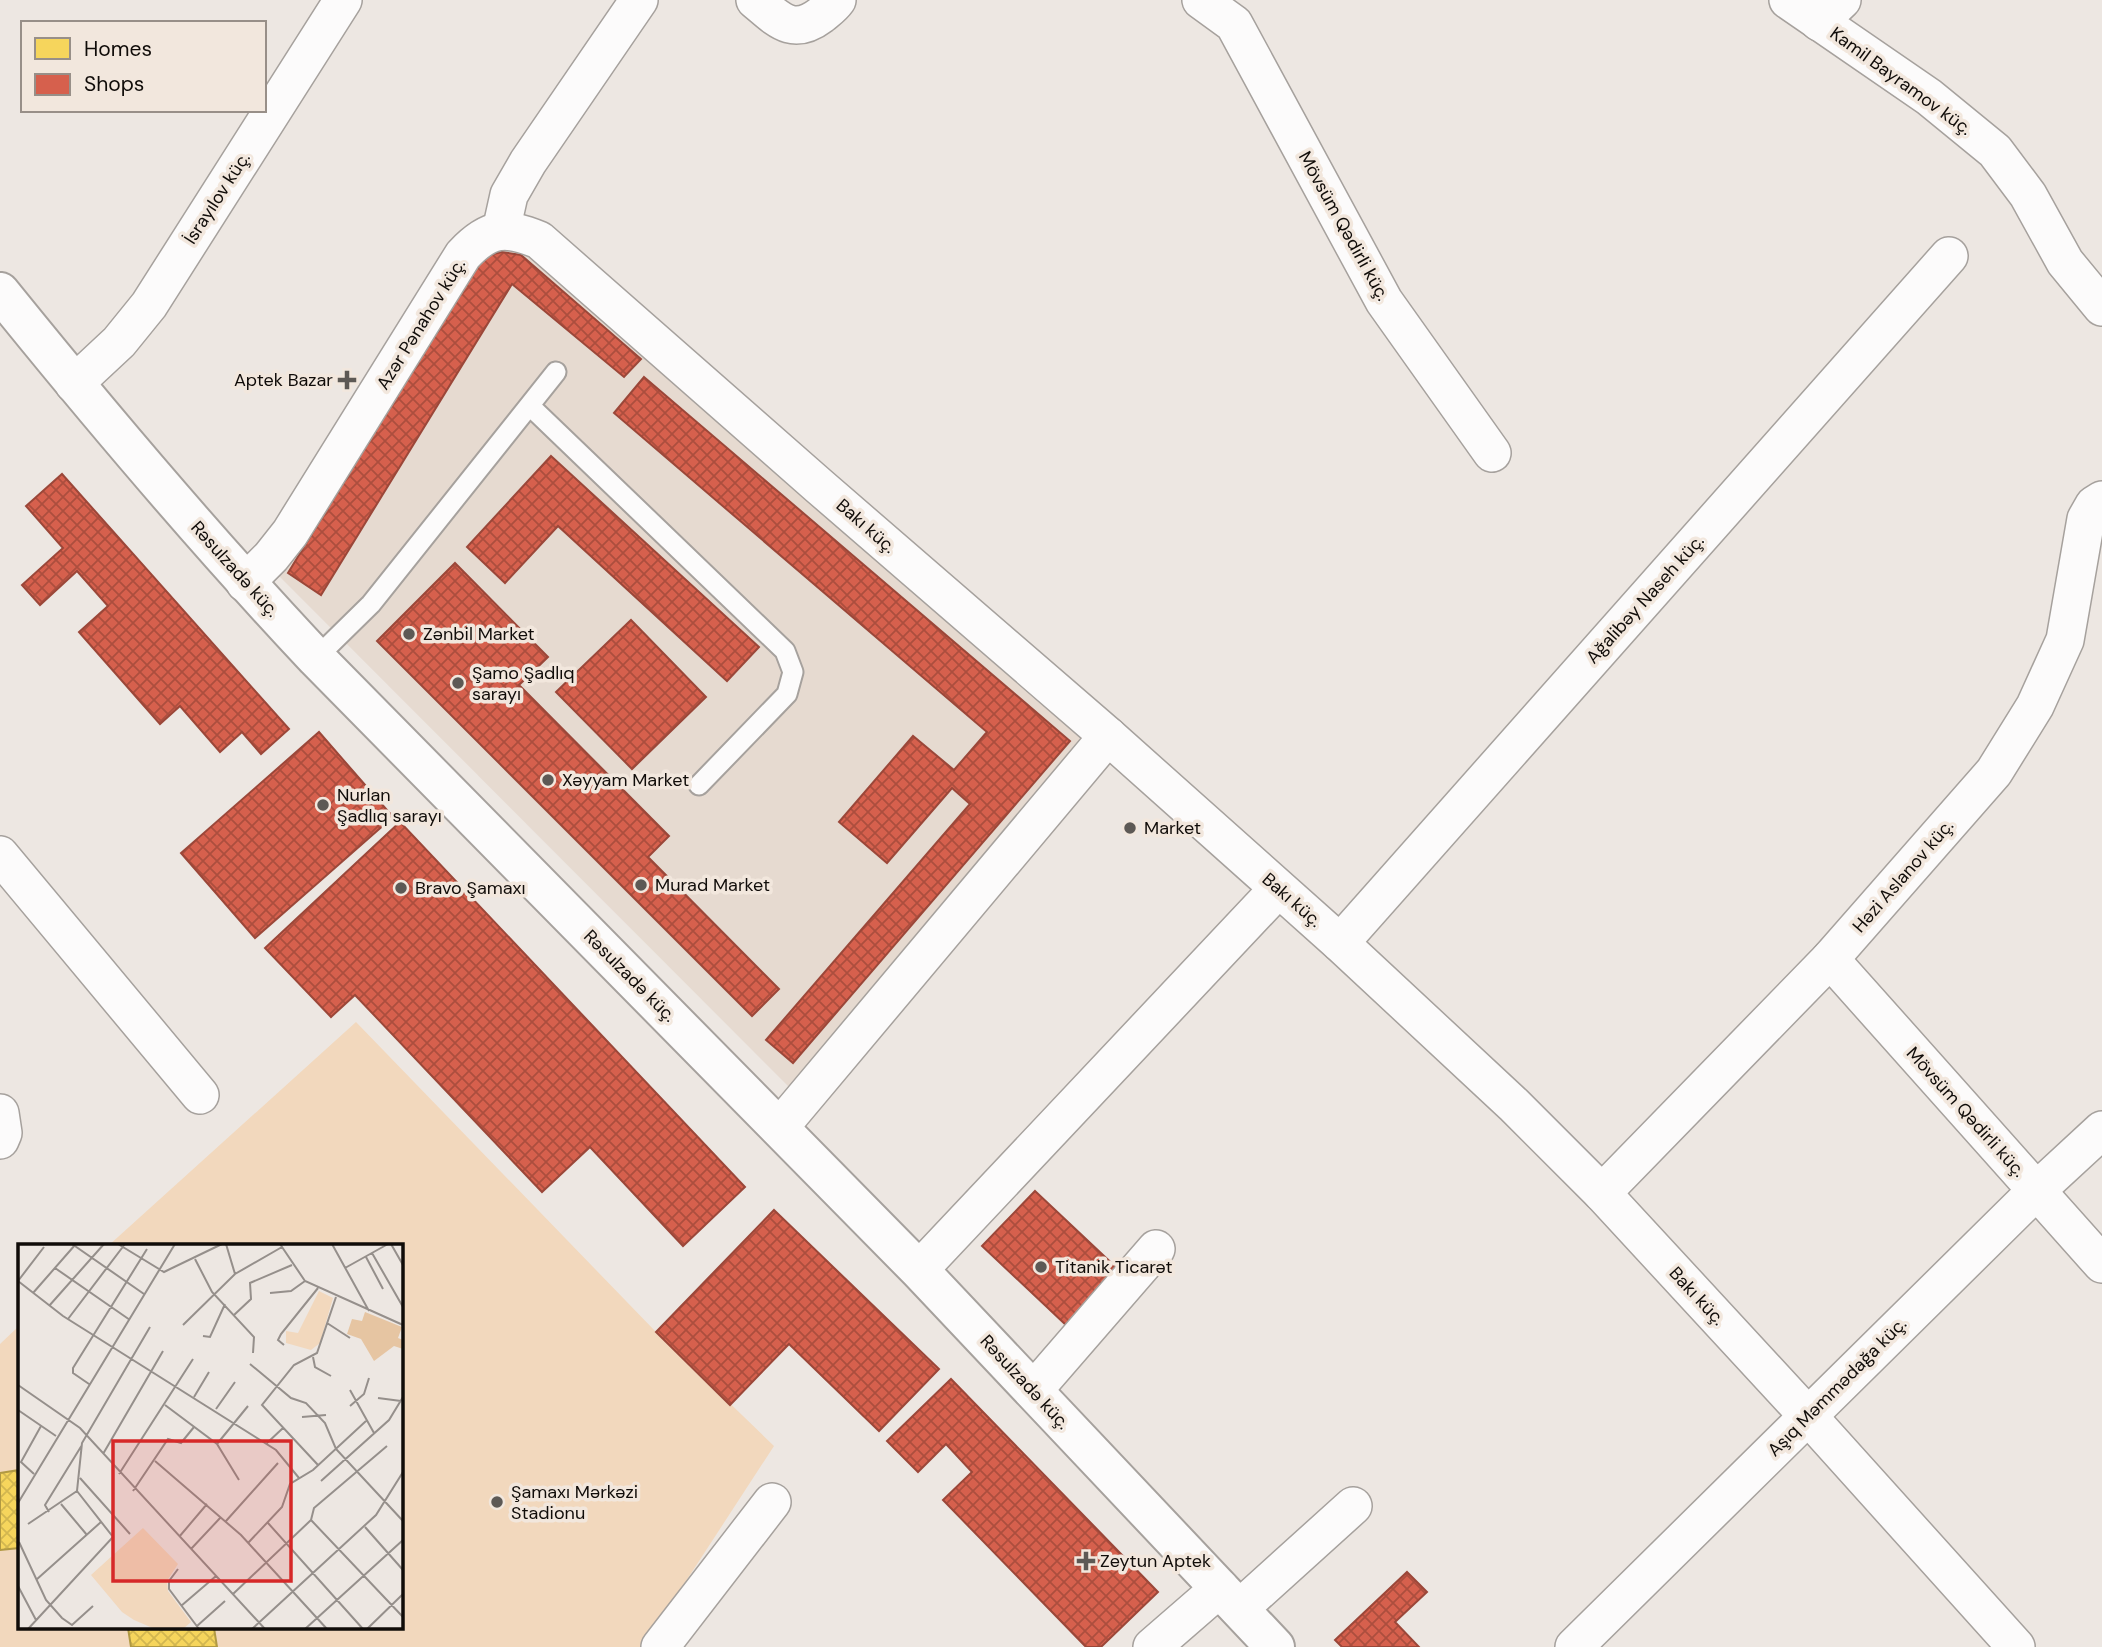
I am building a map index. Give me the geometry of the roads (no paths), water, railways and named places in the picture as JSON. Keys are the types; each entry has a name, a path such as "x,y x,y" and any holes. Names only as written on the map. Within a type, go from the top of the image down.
{"street":[{"name":"İsrayılov küç.","path":"74,384 119,342 149,305 343,0"},
{"path":"501,230 509,195 528,162 639,0"},
{"path":"755,0 794,27 810,24 837,0"},
{"name":"Mövsüm Qədirli küç.","path":"1201,0 1243,12 1384,301 1492,453"},
{"name":"Kamil Bayramov küç.","path":"1788,0 1831,11 1995,151 2028,195 2065,262 2102,307"},
{"name":"Azər Pənahov küç.","path":"245,583 290,533 463,255 475,242 501,230"},
{"name":"Bakı küç.","path":"501,230 519,232 540,240 1108,736 1340,943 1514,1105 1602,1193 2016,1647"},
{"name":"Ağalibəy Naseh küç.","path":"1340,943 1949,256"},
{"name":"Rəsulzadə küç.","path":"0,292 74,384 245,583 919,1270 1275,1647"},
{"name":"Həzi Aslanov küç.","path":"1602,1193 1830,959 1994,772 2035,706 2065,640 2086,519 2094,505 2102,500"},
{"path":"779,1128 1108,736"},
{"path":"0,855 200,1096"},
{"path":"919,1270 1278,889"},
{"name":"Mövsüm Qədirli küç.","path":"1830,959 2102,1264"},
{"path":"0,1113 3,1133 0,1140"},
{"name":"Aşıq Məmmədağa küç.","path":"1574,1647 2036,1191 2102,1130"},
{"path":"1033,1391 1156,1249"},
{"path":"660,1647 772,1502"},
{"path":"1152,1647 1230,1598 1353,1506"}],"lane":[{"path":"316,658 371,604 556,372"},
{"path":"530,406 785,651 793,672 787,694 699,785"}],"place":[{"name":"Aptek Bazar","path":"347,380"},
{"name":"Zənbil Market","path":"409,634"},
{"name":"Şamo Şadlıq sarayı","path":"458,683"},
{"name":"Xəyyam Market","path":"548,780"},
{"name":"Nurlan Şadlıq sarayı","path":"323,805"},
{"name":"Market","path":"1130,828"},
{"name":"Murad Market","path":"641,885"},
{"name":"Bravo Şamaxı","path":"401,888"},
{"name":"Titanik Ticarət","path":"1041,1267"},
{"name":"Şamaxı Mərkəzi Stadionu","path":"497,1502"},
{"name":"Zeytun Aptek","path":"1086,1561"}]}
